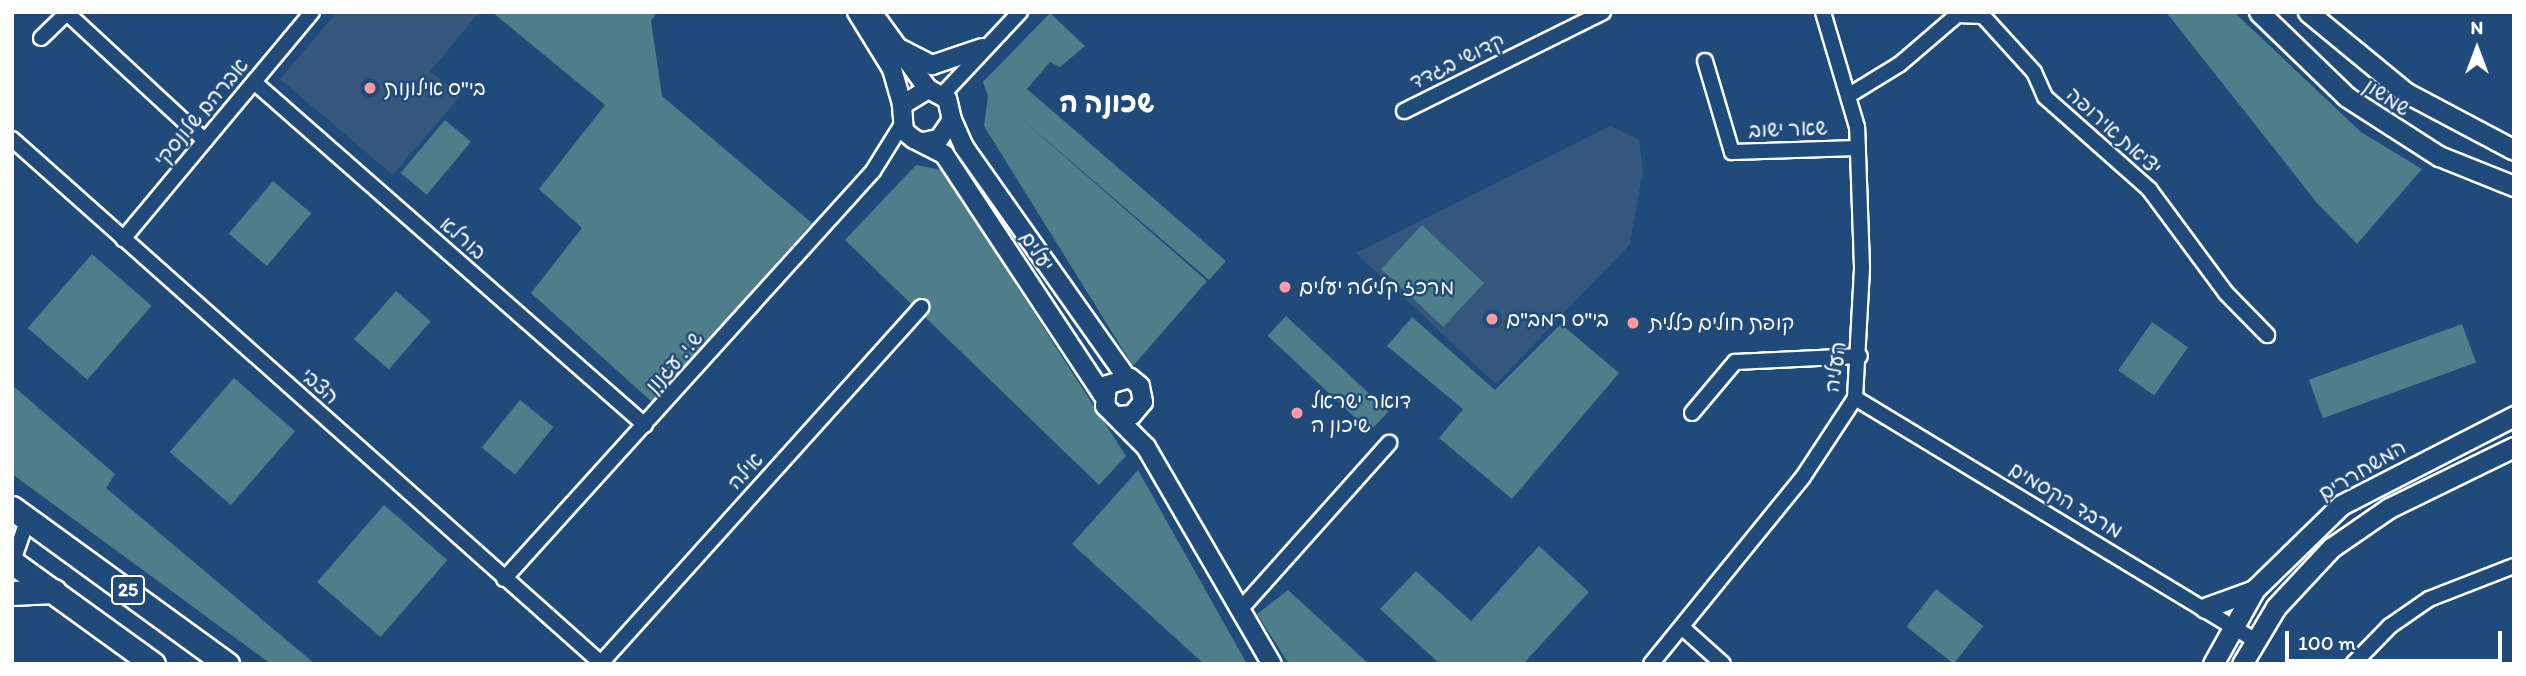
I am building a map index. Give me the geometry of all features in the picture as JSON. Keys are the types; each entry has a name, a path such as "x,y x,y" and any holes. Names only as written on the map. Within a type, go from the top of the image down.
{"highway":[{"name":"25","path":"17,520 227,664"},
{"name":"25","path":"12,563 153,664"},
{"path":"12,593 54,591"}],"main road":[{"name":"שמשון","path":"2259,12 2347,97 2439,156 2514,186"},
{"name":"שמשון","path":"2308,12 2404,92 2514,150"},
{"name":"המשחררים","path":"2213,664 2232,624 2255,589 2340,505 2514,416"},
{"path":"2242,664 2254,640 2306,572 2357,528 2514,447"},
{"path":"2204,608 2255,589"}],"street":[{"name":"אברהם שלונסקי","path":"123,239 312,12"},
{"path":"857,12 892,69 902,105 901,126 918,141 939,139 952,120 935,92 895,46 872,12"},
{"path":"902,105 935,92 1020,12"},
{"name":"קדושי בגדד","path":"1404,111 1603,12"},
{"name":"העליה","path":"1651,664 1684,629 1803,477 1855,398 1860,356 1858,148 1851,94 1823,12"},
{"path":"41,38 68,13 205,141"},
{"name":"יציאת אירופה","path":"1851,94 1900,64 1957,15 1983,16 2034,72 2045,97 2149,189 2226,293 2267,335"},
{"path":"895,46 932,65 982,48"},
{"name":"שאר ישוב","path":"1705,61 1731,152 1858,148"},
{"name":"בורלא","path":"254,82 645,425"},
{"name":"יעלים","path":"952,120 964,147 1127,378"},
{"name":"ש.י. עגנון","path":"504,579 873,171 901,126"},
{"name":"הצבי","path":"12,139 601,664"},
{"name":"ש.י. עגנון","path":"873,171 918,141"},
{"name":"יעלים","path":"918,141 944,154 1103,396"},
{"name":"אילה","path":"601,664 922,307"},
{"path":"1692,413 1735,362 1860,356"},
{"path":"1272,664 1146,447 1103,396 1110,382 1127,378 1140,386 1142,405 1154,443 1281,664"},
{"name":"מרבד הקסמים","path":"1855,398 2232,624 2254,640"},
{"path":"1118,416 1132,415 1142,405"},
{"path":"1246,603 1389,443"},
{"path":"12,563 17,520"},
{"path":"2353,664 2429,599 2514,566"},
{"path":"1684,629 1723,664"}],"shaded area":[{"name":"בי\"ס אילונות","path":"337,12 478,14 430,71 460,96 393,175 280,79"},
{"name":"בי\"ס רמב\"ם","path":"1611,126 1639,140 1643,170 1630,244 1496,384 1356,253"}],"green space":[{"path":"492,12 657,12 651,21 662,96 812,223 652,402 531,293 582,228 539,189 605,105"},
{"path":"2166,12 2234,12 2361,132 2422,169 2357,244 2317,203"},
{"path":"1050,13 1085,46 1060,67 1050,62 1027,89 1226,261 1209,280 1009,108 1207,281 1133,366 984,126 988,96 983,82"},
{"path":"445,120 471,142 427,195 401,173"},
{"path":"916,165 942,170 1126,456 1099,485 845,240"},
{"path":"273,181 311,213 267,266 229,234"},
{"path":"1422,225 1484,283 1443,327 1381,269"},
{"path":"92,254 152,306 87,380 28,328"},
{"path":"396,291 431,321 389,369 354,339"},
{"path":"1286,316 1388,411 1370,431 1268,336"},
{"path":"1412,317 1495,390 1561,324 1619,373 1512,499 1439,438 1463,409 1387,346"},
{"path":"2152,322 2188,347 2154,396 2118,370"},
{"path":"2462,324 2476,363 2323,418 2309,380"},
{"path":"234,378 295,431 231,505 170,452"},
{"path":"12,385 115,474 106,488 315,664 271,664 12,474"},
{"path":"520,400 553,427 515,474 482,447"},
{"path":"1138,470 1247,664 1204,664 1072,544"},
{"path":"384,505 447,560 380,637 317,582"},
{"path":"1539,546 1589,592 1523,664 1440,664 1380,609 1416,571 1471,621"},
{"path":"1936,589 1983,626 1954,664 1906,627"},
{"path":"1288,590 1369,664 1289,664 1257,614"}],"place":[{"name":"בי\"ס אילונות","path":"370,88"},
{"name":"מרכז קליטה יעלים","path":"1285,287"},
{"name":"בי\"ס רמב\"ם","path":"1492,319"},
{"name":"קופת חולים כללית","path":"1633,323"},
{"name":"דואר ישראל שיכון ה","path":"1297,413"}],"district":[{"name":"שכונה ה","path":"1107,102"}]}
